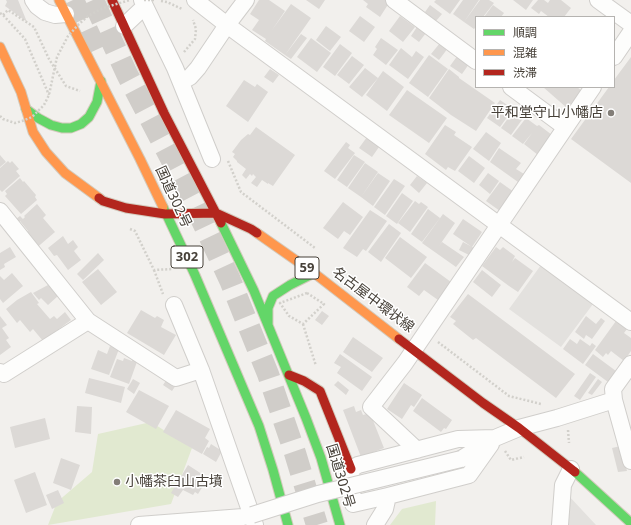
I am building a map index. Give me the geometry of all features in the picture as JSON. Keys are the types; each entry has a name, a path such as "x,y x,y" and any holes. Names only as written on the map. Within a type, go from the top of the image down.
{"main road":[{"name":"国道302号","path":"112,0 164,113 216,213 244,271 268,326 289,375 321,458 340,525"},
{"name":"国道302号","path":"63,7 140,159 195,275 259,426 288,525"},
{"name":"名古屋中環状線","path":"0,47 21,92 33,132 46,152 70,177 103,201 126,208 166,214 216,213 251,229 314,273 483,403 519,428 583,479 631,523"},
{"path":"26,109 51,125 62,128 71,128 81,124 89,117 97,102 101,81"},
{"path":"268,326 268,308 273,296 290,285 314,273"},
{"path":"289,375 304,381 320,391 351,469"}],"street":[{"path":"33,0 37,6 45,12 55,15 63,7"},
{"path":"181,82 190,77 198,68 246,0"},
{"path":"394,0 475,60"},
{"path":"598,0 631,24"},
{"path":"124,26 146,2 161,39 219,159"},
{"path":"191,7 227,25 631,322"},
{"path":"615,56 631,32"},
{"path":"512,88 565,127"},
{"path":"417,450 371,407 405,363 592,88"},
{"path":"0,211 88,321 176,378 201,370"},
{"path":"169,300 201,370 253,520"},
{"path":"0,372 4,374 88,321"},
{"path":"631,364 613,389 614,400 631,461"},
{"path":"139,525 243,517 253,520 318,494 461,459 495,438 519,428 614,400"},
{"path":"495,438 469,474 354,504 351,469 358,465 458,439 495,438"},
{"path":"560,525 563,485 571,469"},
{"path":"375,525 385,509 388,496"}],"path":[{"path":"0,116 3,119 15,123 32,117 44,105 49,95 57,57 68,36 78,24 88,16 103,8 130,0"},
{"path":"146,2 167,2 182,9 191,7"},
{"path":"3,15 8,10 34,27 49,59 66,86 86,93"},
{"path":"0,13 25,39 49,95"},
{"path":"183,54 196,39 196,29 192,18"},
{"path":"219,159 241,192 317,250"},
{"path":"154,270 169,300"},
{"path":"307,293 324,304 303,324 289,316 280,303 307,293"},
{"path":"400,313 509,396 541,404"},
{"path":"568,427 569,447"}],"green space":[{"path":"151,422 192,448 171,504 48,525 57,502 92,472 98,434"},
{"path":"436,501 435,525 390,525 402,509"}],"shaded area":[{"path":"541,265 593,304 561,347 509,309"},
{"path":"568,495 596,525 569,525"}],"building":[{"path":"6,0 18,0 27,22 5,6 7,2"},
{"path":"259,0 269,0 285,11 272,30 291,4 311,18 285,55 265,41 266,39 252,30 259,20 250,14"},
{"path":"306,0 325,0 319,9"},
{"path":"363,0 386,0 389,3 380,17 366,7 368,4"},
{"path":"436,0 460,0 450,14 434,2"},
{"path":"463,0 479,0 464,22 453,14"},
{"path":"480,0 489,0 494,3 484,16 475,16 474,29 464,22"},
{"path":"513,0 533,0 526,10"},
{"path":"538,0 544,0 548,3 550,0 561,0 571,8 565,16 548,16 541,11 539,14 531,8"},
{"path":"430,5 442,14 436,21 425,12"},
{"path":"493,5 504,13 502,16 485,16"},
{"path":"360,16 375,27 364,42 349,31"},
{"path":"400,16 415,27 403,42 389,31"},
{"path":"326,26 341,37 330,51 316,40"},
{"path":"417,27 426,33 419,42 411,36"},
{"path":"301,34 307,38 291,59 285,55"},
{"path":"311,38 331,53 317,72 297,57"},
{"path":"381,38 398,50 386,65 373,55 377,49 375,47"},
{"path":"440,43 448,48 439,60 431,54"},
{"path":"340,44 352,53 335,76 323,67"},
{"path":"401,48 412,57 416,51 424,57 408,79 389,65"},
{"path":"429,55 448,69 428,97 409,83"},
{"path":"458,55 469,64 462,74 450,66"},
{"path":"352,56 364,65 349,84 337,75"},
{"name":"平和堂守山小幡店","path":"631,57 631,183 571,139 608,88 615,88 615,79"},
{"path":"365,68 378,78 362,97 349,87"},
{"path":"270,69 279,75 273,83 264,77"},
{"path":"449,69 459,78 495,103 476,131 451,115 429,98"},
{"path":"383,71 404,87 387,111 366,95"},
{"path":"244,80 255,87 257,84 268,92 248,122 226,106"},
{"path":"544,88 578,88 582,91 567,108"},
{"path":"407,90 447,118 429,143 389,115"},
{"path":"500,100 513,109 500,127 487,118"},
{"path":"514,110 524,117 511,135 501,128"},
{"path":"526,118 537,126 539,125 552,135 538,155 524,144 532,133 523,144 512,136"},
{"path":"445,125 456,132 454,135 472,147 455,171 448,167 446,170 425,154"},
{"path":"256,127 295,155 273,186 262,180 257,187 251,183 256,177 253,174 252,176 250,174 246,179 242,175 246,169 233,157 235,154 232,152 241,140 248,134 250,135"},
{"path":"486,132 501,143 489,161 473,149"},
{"path":"367,137 379,147 372,157 359,148"},
{"path":"346,142 350,145 348,148 355,153 335,179 324,171"},
{"path":"499,148 521,163 516,169 524,174 518,182 490,162"},
{"path":"0,155 6,162 0,167"},
{"path":"354,155 365,162 347,187 337,180"},
{"path":"469,156 485,168 474,183 458,171"},
{"path":"8,161 10,163 12,161 19,169 16,171 20,176 2,192 0,190 0,168"},
{"path":"365,163 378,172 361,197 348,188"},
{"path":"378,173 390,181 373,206 361,197"},
{"path":"488,173 499,181 490,194 479,185"},
{"path":"417,176 427,183 419,193 410,185"},
{"path":"20,178 36,195 35,197 37,200 21,214 5,196 7,194 5,191"},
{"path":"394,179 405,186 385,215 374,207"},
{"path":"500,182 514,192 500,211 486,201"},
{"path":"402,193 413,201 397,224 386,216"},
{"path":"415,201 419,204 421,202 428,207 410,232 398,223"},
{"path":"343,202 363,217 350,235 344,231 338,239 323,228"},
{"path":"37,204 46,215 43,218 55,232 34,250 27,232 28,231 20,221 15,225 12,222 20,216 23,219 25,217 24,216"},
{"path":"428,209 440,218 422,242 411,234"},
{"path":"370,210 387,221 366,251 363,249 357,257 343,248"},
{"path":"443,214 455,223 439,246 442,242 464,257 456,267 422,243"},
{"path":"463,219 482,232 472,247 453,234"},
{"path":"389,224 401,233 381,262 368,252"},
{"path":"63,236 68,244 73,240 78,247 74,251 81,260 68,270 57,255 54,256 48,248"},
{"path":"400,237 427,257 411,278 385,258"},
{"path":"463,242 474,248 469,255 459,250"},
{"path":"10,247 16,257 4,264 5,267 0,270 0,253"},
{"path":"496,247 500,250 503,247 515,256 512,262 515,258 533,271 518,292 482,266"},
{"path":"98,253 104,260 83,280 77,274"},
{"path":"425,263 451,282 438,300 424,290 419,296 407,287"},
{"path":"98,269 117,292 101,305 82,282"},
{"path":"482,270 501,285 492,297 473,282"},
{"path":"12,273 23,286 3,303 0,299 0,276 4,280"},
{"path":"48,285 58,296 48,305 41,298 39,300 33,293"},
{"path":"31,292 39,303 37,304 50,319 54,316 57,319 65,312 71,320 43,341 33,329 30,332 20,320 17,323 6,309 17,300"},
{"path":"468,294 575,374 556,398 476,338 473,340 453,324 456,321 450,317"},
{"path":"141,310 155,318 157,316 164,320 161,327 176,335 164,355 127,333"},
{"path":"322,311 329,316 322,325 315,320"},
{"path":"0,316 7,325 2,328 9,338 6,340 11,347 0,355"},
{"path":"586,316 596,324 601,318 605,321 592,339 586,335 584,339 575,332"},
{"path":"616,321 627,329 624,333 631,338 631,351 624,361 611,351 608,355 606,353 603,357 595,350"},
{"path":"353,337 383,358 372,372 343,352"},
{"path":"570,339 577,344 580,339 590,346 592,343 596,346 583,364 563,349"},
{"path":"110,346 119,349 109,375 91,369 98,350 107,354"},
{"path":"340,354 372,377 362,391 337,373 341,367 334,363"},
{"path":"593,354 616,371 608,382 585,365"},
{"path":"124,358 132,361 133,358 138,359 129,384 110,377 117,359 123,361"},
{"path":"590,373 596,377 580,400 574,396"},
{"path":"169,376 178,382 172,391 163,385"},
{"path":"89,378 125,387 121,403 85,393"},
{"path":"133,379 140,383 134,394 127,389"},
{"path":"598,379 602,382 592,395 588,393"},
{"path":"338,381 349,390 346,395 334,385"},
{"path":"404,383 422,395 414,407 411,405 402,419 387,409"},
{"path":"139,390 169,406 156,429 126,412"},
{"path":"422,398 452,420 446,429 444,428 441,432 413,411"},
{"path":"77,406 92,407 91,434 75,432"},
{"path":"354,406 356,412 361,410 363,415 370,413 384,448 361,457 343,410"},
{"path":"176,410 210,429 205,438 209,441 202,454 163,432"},
{"path":"45,418 50,439 15,448 10,427"},
{"path":"211,444 222,451 216,462 203,454 207,447 209,448"},
{"path":"621,446 627,471 618,472 612,448"},
{"path":"61,458 80,465 71,490 53,483"},
{"path":"188,465 208,478 198,494 195,492 193,495 183,490 178,497 171,493"},
{"path":"35,472 47,505 26,513 14,480"},
{"path":"58,490 64,503 52,509 46,495"}],"tunnel":[{"path":"73,0 99,56"},
{"path":"93,0 127,74 192,199 230,280 268,374 295,453 317,525"}],"traffic: fast":[{"path":"26,109 51,125 62,128 71,128 81,124 89,117 97,102 101,81"},
{"path":"163,207 195,275 259,426 288,525"},
{"path":"221,223 254,291 306,418 321,458 340,525"},
{"path":"268,325 268,308 273,296 290,285 314,273"},
{"path":"575,472 631,523"}],"traffic: slow":[{"path":"59,0 163,207"},
{"path":"0,47 21,92 33,132 46,152 65,173 99,198"},
{"path":"257,233 314,273 399,339"}],"traffic: jam":[{"path":"112,0 164,113 221,223"},
{"path":"99,198 103,201 126,208 165,214 216,213 257,233"},
{"path":"399,339 483,403 519,428 575,472"},
{"path":"289,375 304,381 320,391 351,469"}],"place":[{"name":"平和堂守山小幡店","path":"611,113"},
{"name":"小幡茶臼山古墳","path":"117,482"}]}
